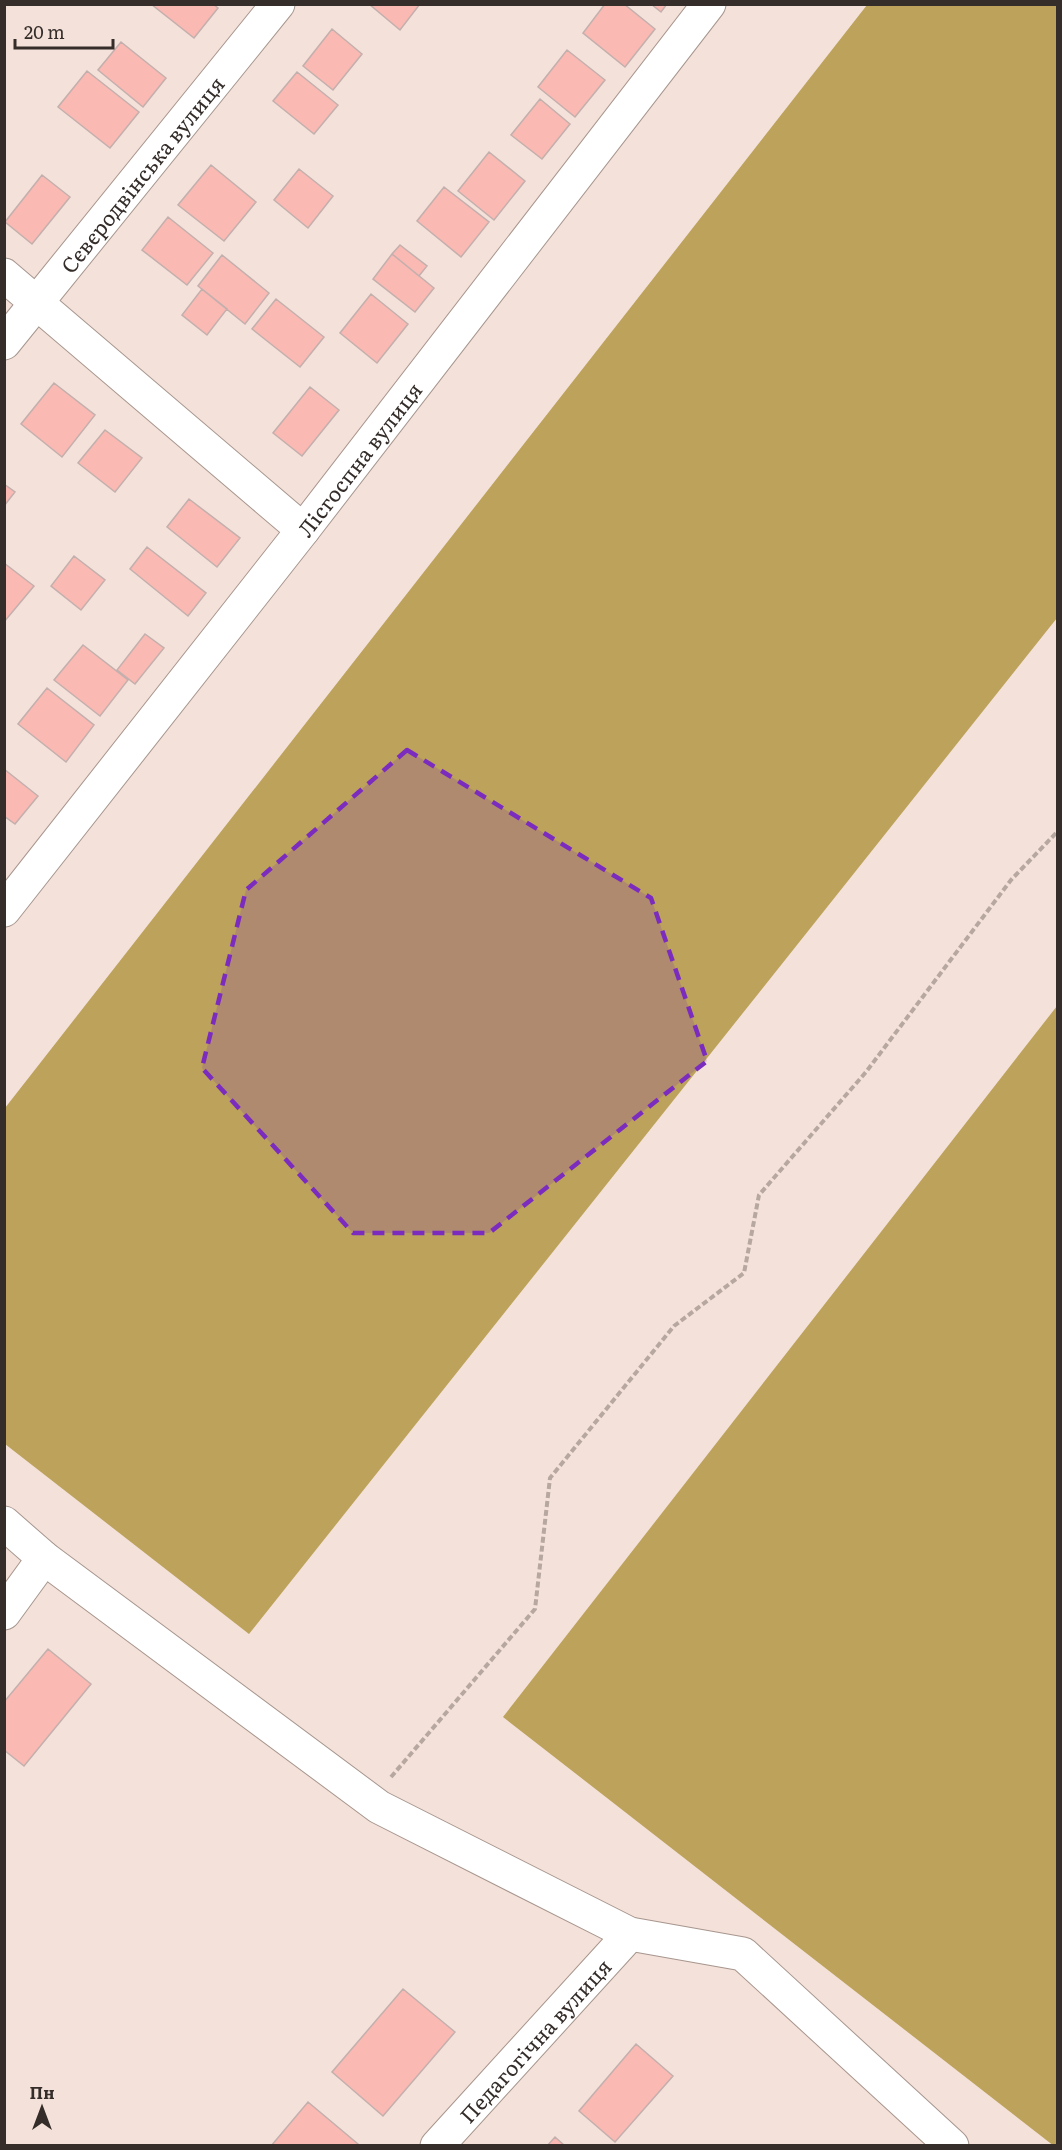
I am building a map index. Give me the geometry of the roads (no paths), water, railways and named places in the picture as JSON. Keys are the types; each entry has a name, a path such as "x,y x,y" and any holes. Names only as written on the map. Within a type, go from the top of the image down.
{"street":[{"name":"Сєвєродвінська вулиця","path":"4,344 278,4"},
{"name":"Лісгоспна вулиця","path":"4,910 303,530 709,4"},
{"path":"4,275 303,530"},
{"path":"4,1523 44,1558 379,1807 630,1934 743,1954 952,2145"},
{"path":"4,1613 44,1558"},
{"name":"Педагогічна вулиця","path":"437,2145 630,1934"}]}
